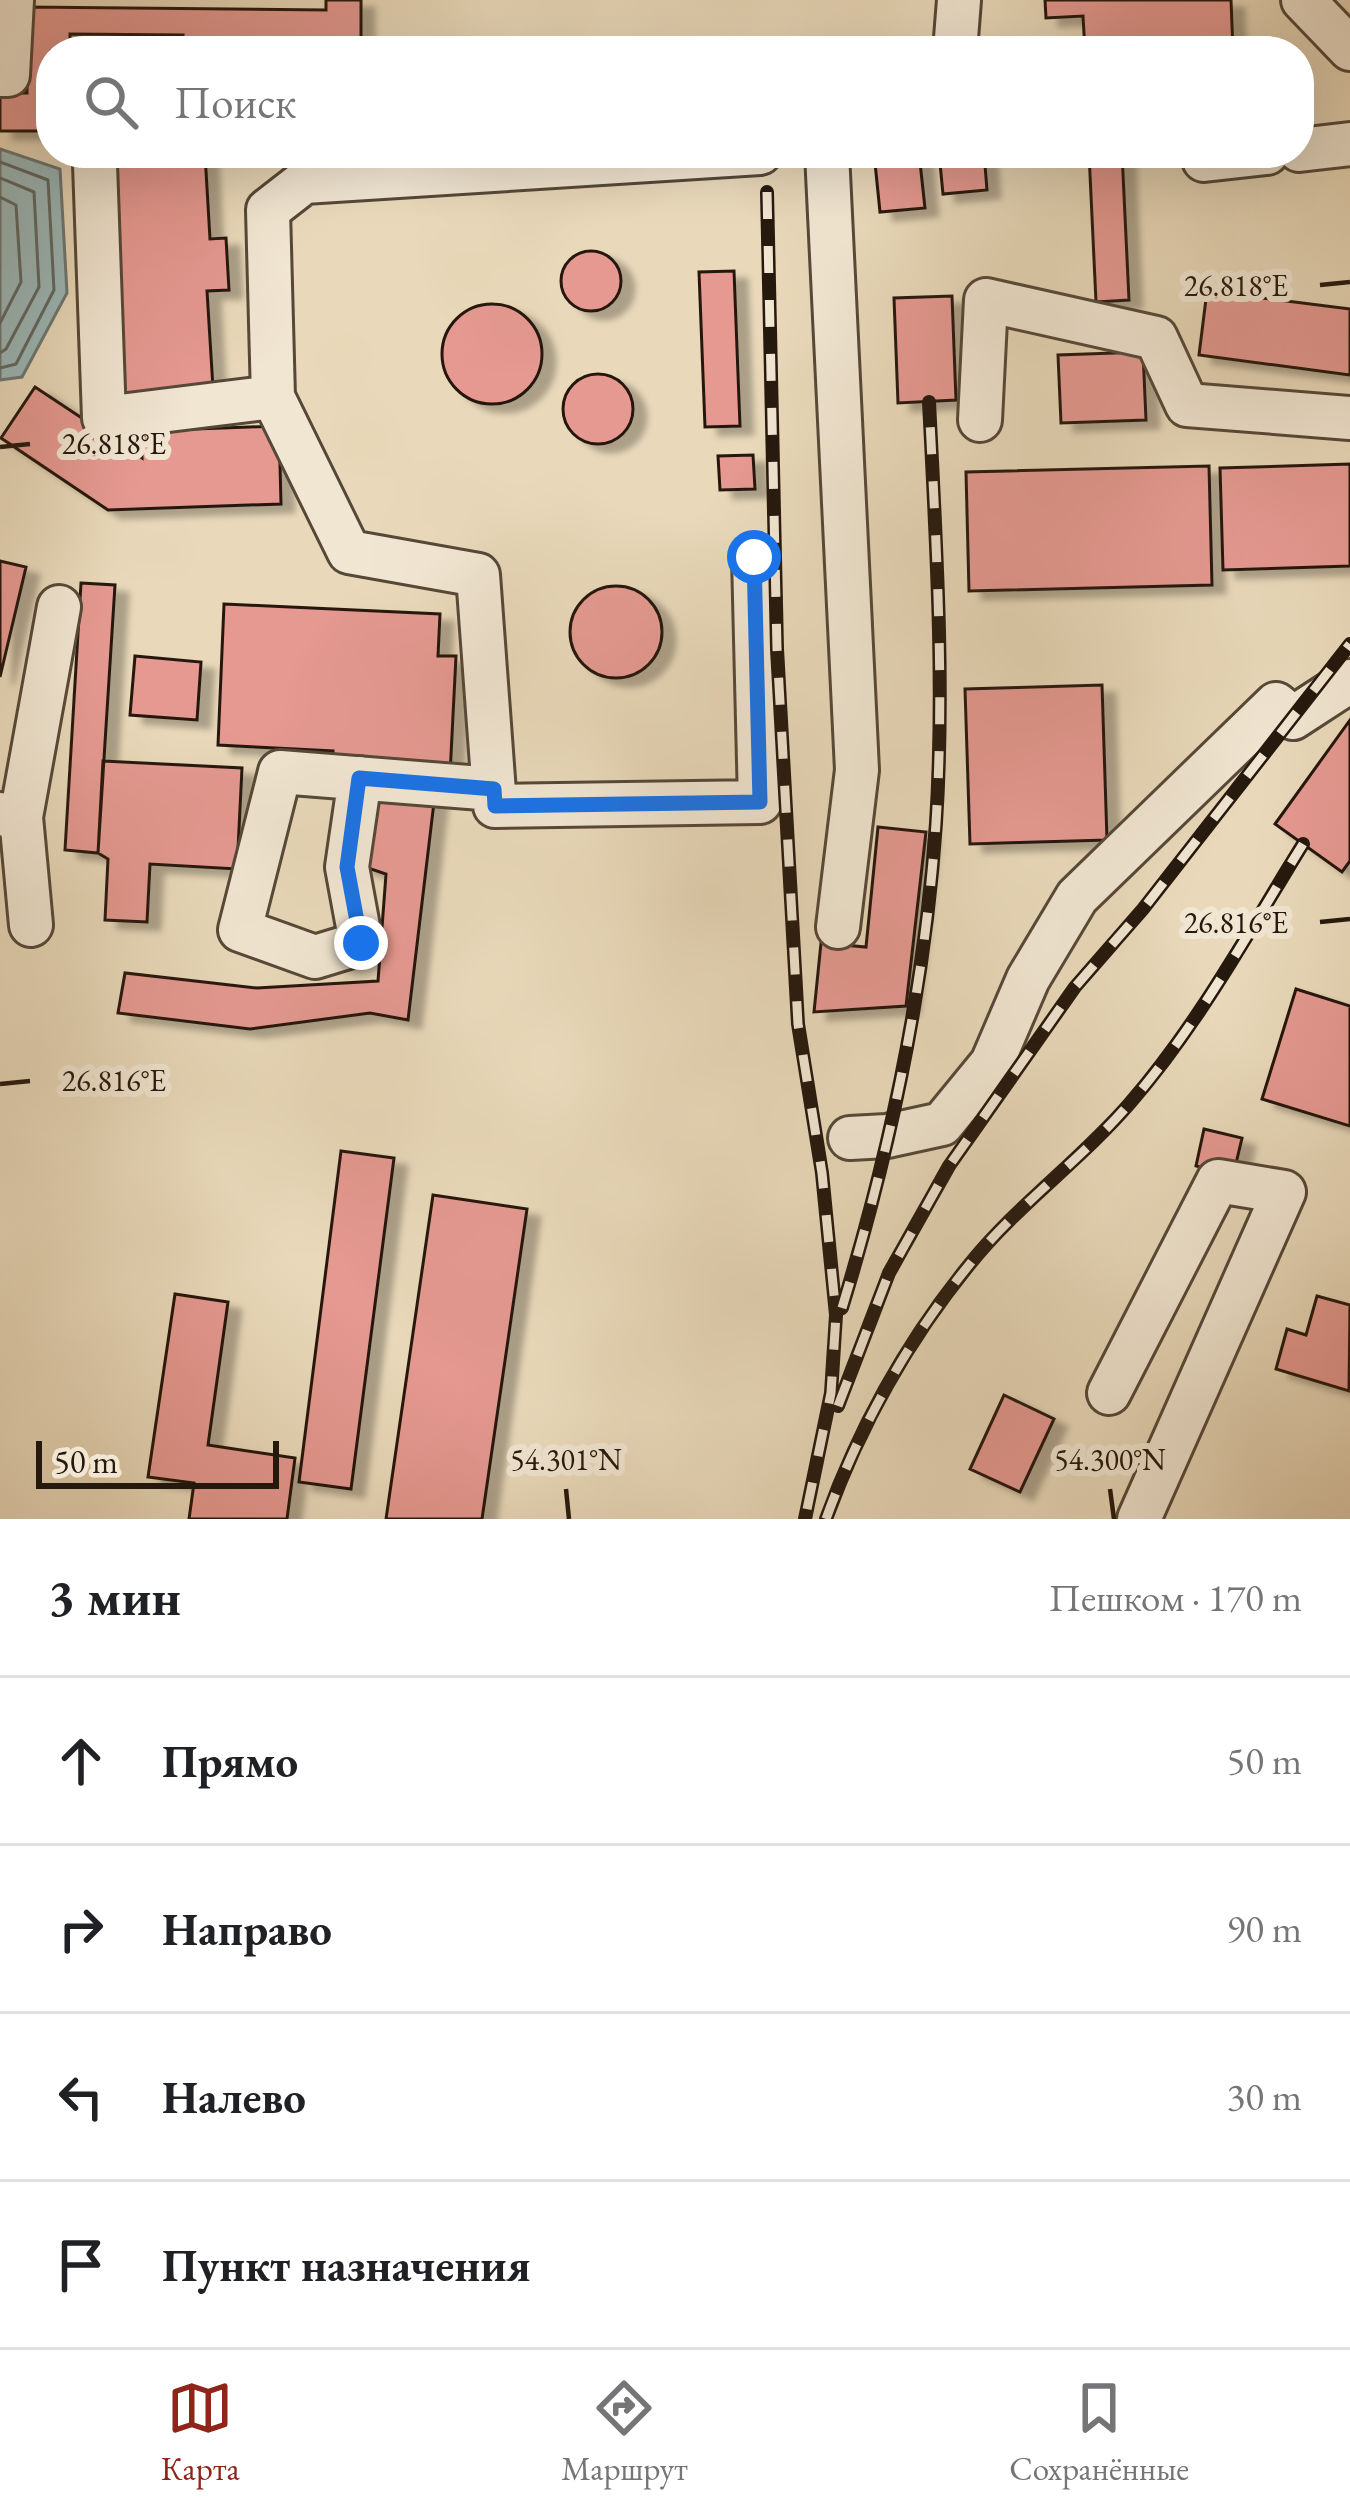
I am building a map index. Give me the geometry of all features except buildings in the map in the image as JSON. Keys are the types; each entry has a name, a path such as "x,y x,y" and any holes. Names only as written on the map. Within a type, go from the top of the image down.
{"lane":[{"path":"0,75 8,75 12,0"},
{"path":"956,36 958,0"},
{"path":"1303,0 1350,49"},
{"path":"1314,148 1350,144"},
{"path":"95,168 104,418 273,397"},
{"path":"524,168 304,182 268,210 273,397 349,552 478,575 495,806 760,802 754,557"},
{"path":"828,168 857,770 838,927"},
{"path":"980,420 986,300 1156,338 1187,405 1350,418"},
{"path":"31,925 10,815 59,607"},
{"path":"850,1138 942,1124 992,1063 1028,979 1077,897 1276,704 1293,718 1350,681"},
{"path":"359,778 347,867 361,943 315,958 240,930 280,772 359,778 494,789"},
{"path":"1109,1393 1218,1181 1284,1192 1139,1519"}],"water":[{"path":"0,149 36,161 36,168 60,169 67,293 22,377 0,380"}],"railway":[{"path":"767,192 777,649 798,1024 822,1173 836,1315 831,1393 805,1519"},
{"path":"842,1308 903,1068 931,884 940,665 929,402"},
{"path":"838,1406 889,1273 949,1166 1075,987 1143,909 1350,644"},
{"path":"826,1519 870,1418 947,1294 987,1243 1111,1124 1155,1073 1222,977 1303,844"}],"route":[{"path":"361,943 347,867 359,778 494,789 495,806 760,802 754,557"}]}
